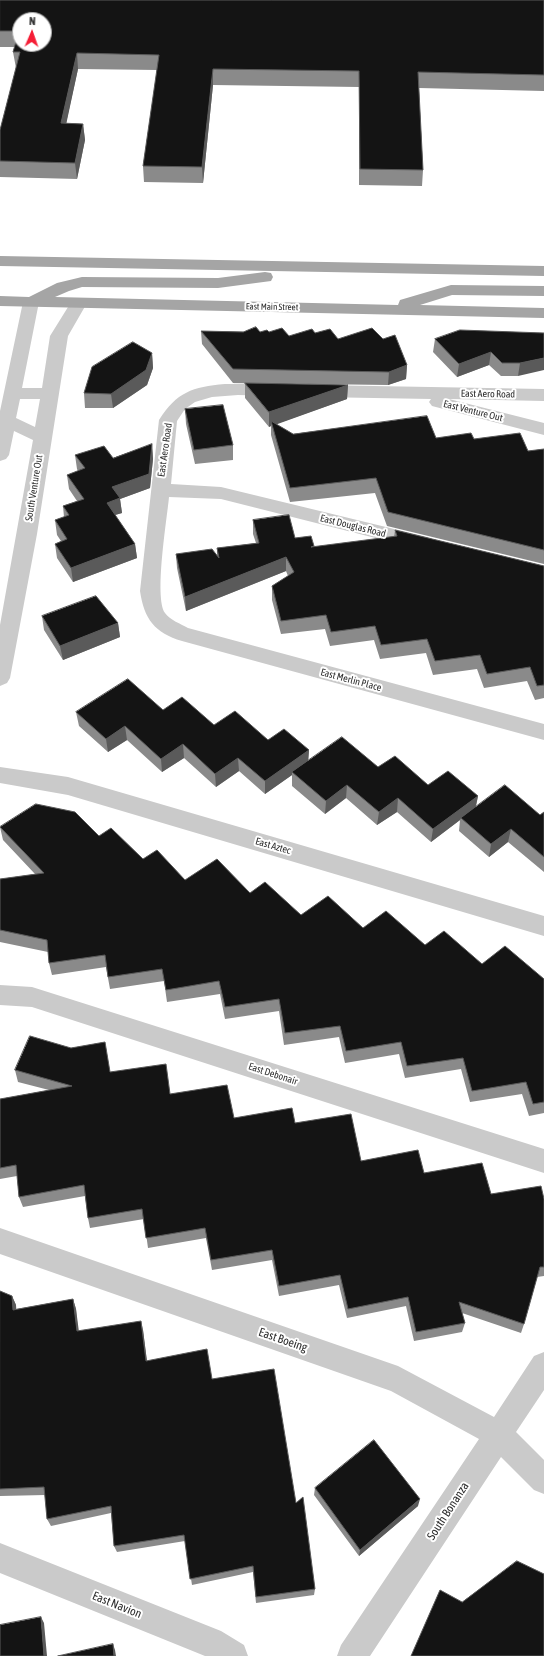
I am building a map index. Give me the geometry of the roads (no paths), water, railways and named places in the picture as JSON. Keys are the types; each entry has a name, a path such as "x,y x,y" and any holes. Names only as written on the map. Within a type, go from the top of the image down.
{"main road":[{"path":"0,261 544,271"},
{"path":"30,302 63,286 82,282 218,283 337,268"},
{"path":"387,310 451,290 544,291"},
{"name":"East Main Street","path":"0,301 544,313"}],"lane":[{"path":"0,455 30,302"},
{"name":"South Venture Out","path":"0,678 8,592 43,437 59,336 79,303"},
{"name":"East Aero Road","path":"161,622 152,609 150,591 168,420 180,405 195,395 223,390 544,395"},
{"path":"12,393 49,394"},
{"name":"East Venture Out","path":"401,393 544,429"},
{"path":"7,421 43,437"},
{"name":"East Douglas Road","path":"160,490 221,493 436,547"},
{"name":"East Merlin Place","path":"161,622 182,634 544,732"},
{"name":"East Aztec","path":"0,775 68,786 544,926"},
{"name":"East Debonair","path":"0,995 32,997 544,1161"},
{"name":"East Boeing","path":"0,1241 398,1380 499,1435 544,1480"},
{"name":"South Bonanza","path":"352,1656 544,1366"},
{"name":"East Navion","path":"0,1558 210,1642 233,1656"}]}
